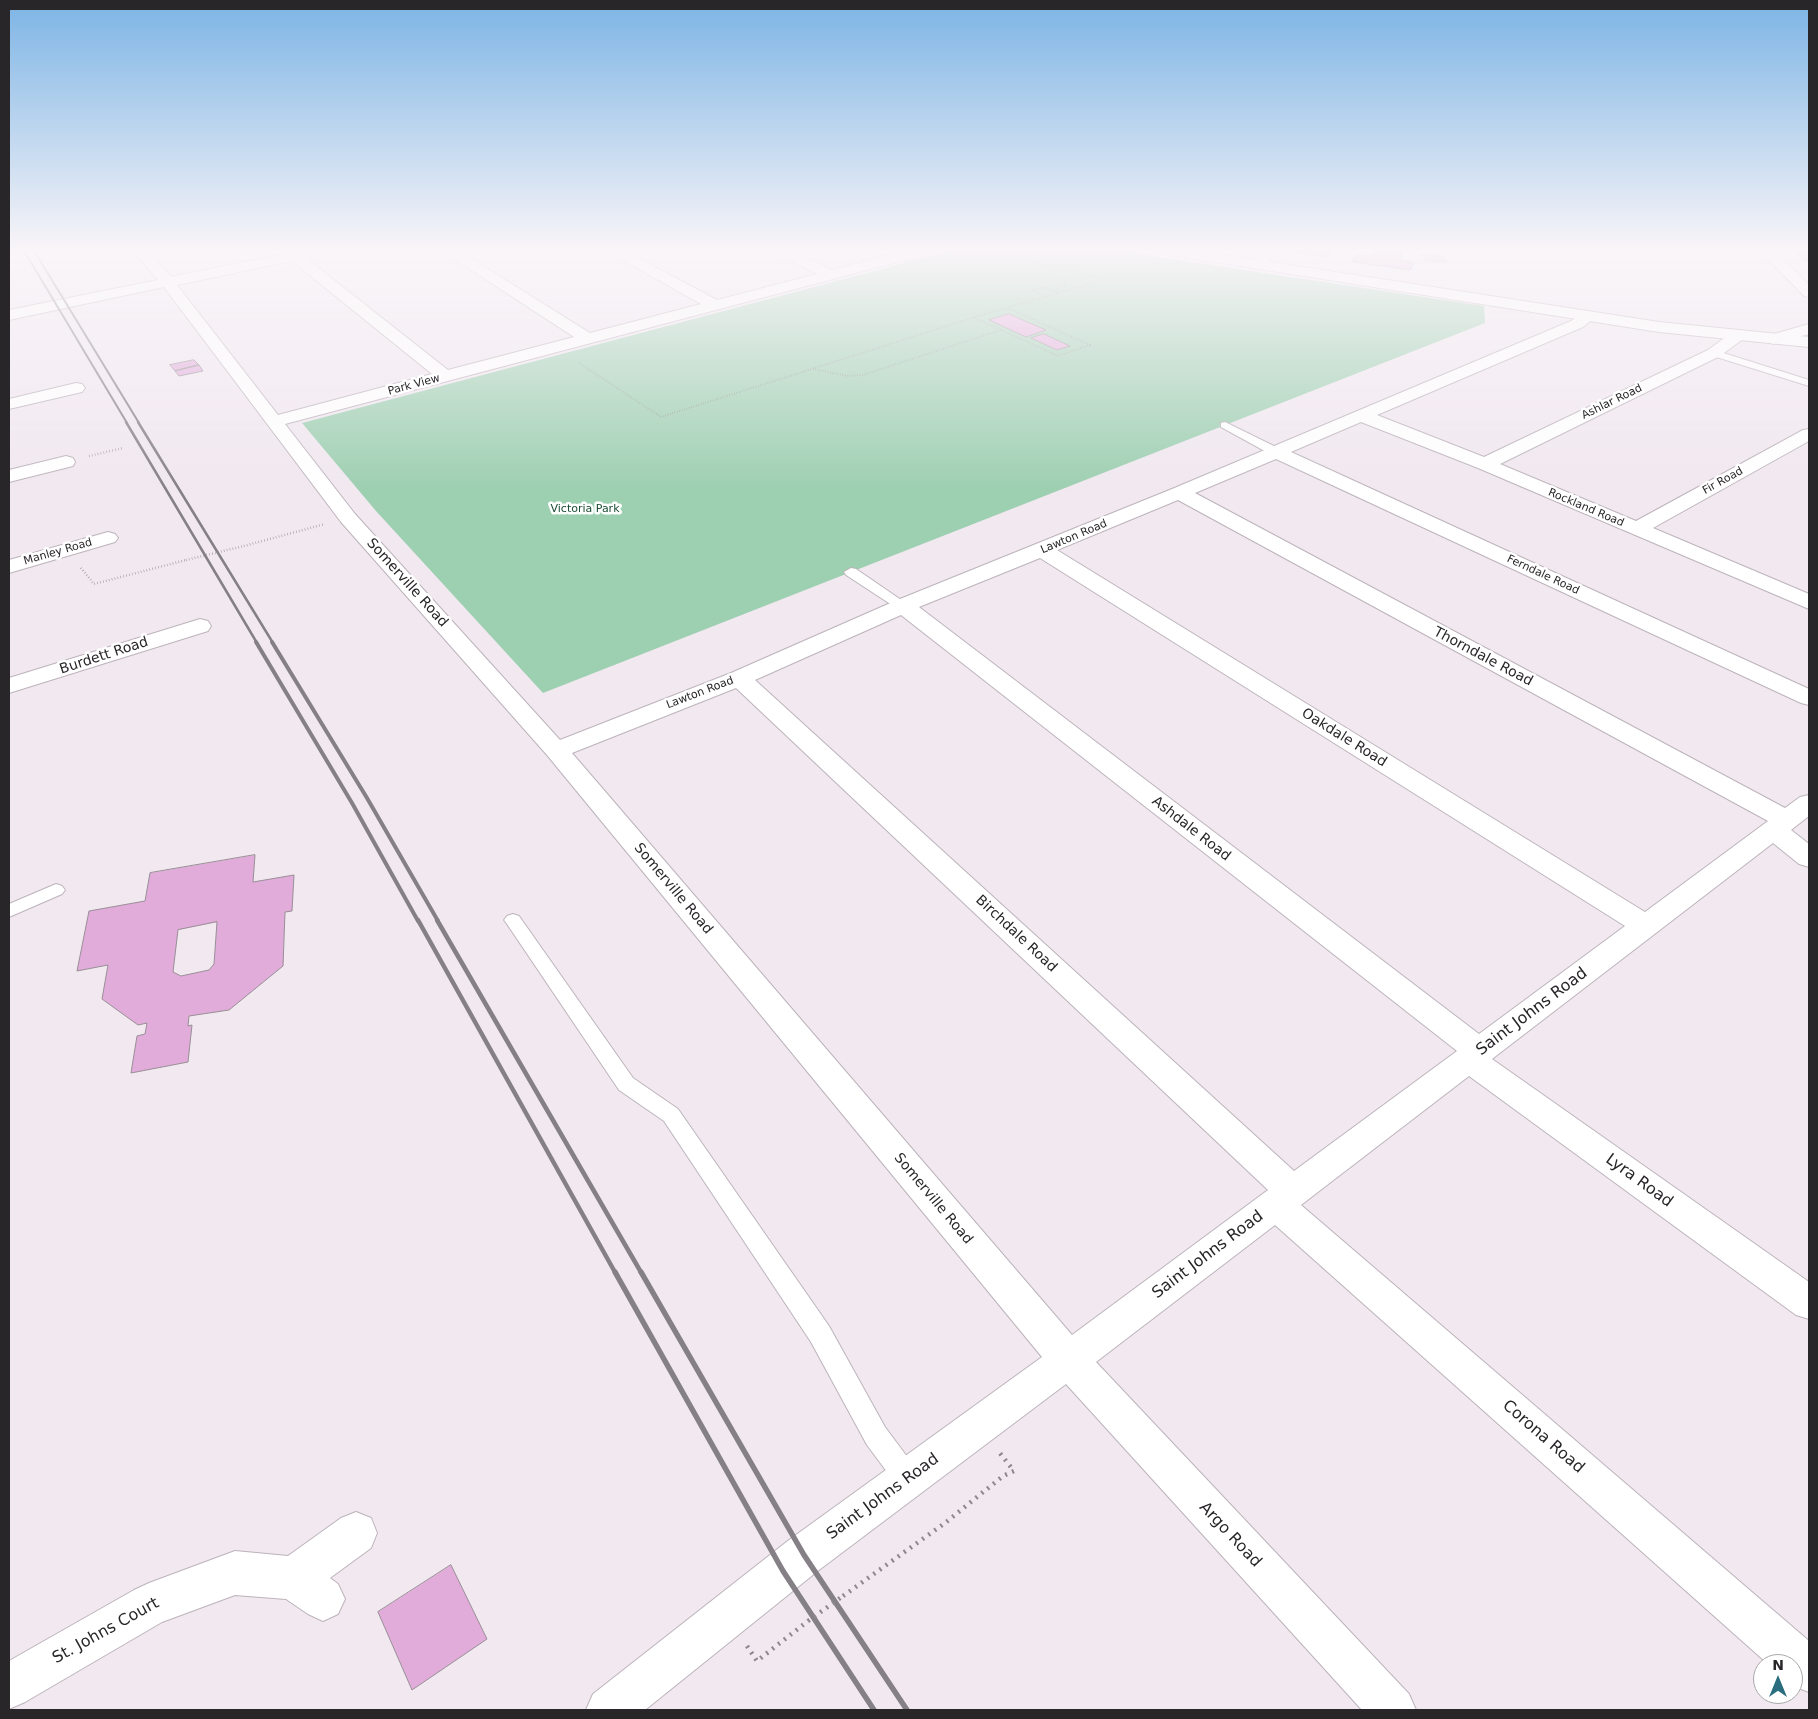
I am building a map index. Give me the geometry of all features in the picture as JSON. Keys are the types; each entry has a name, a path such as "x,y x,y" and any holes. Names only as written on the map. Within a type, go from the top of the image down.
{"main road":[{"name":"Somerville Road","path":"204,329 348,518 556,750 1068,1359"},
{"path":"386,329 446,377"},
{"path":"574,329 588,338"},
{"name":"Park View","path":"274,422 622,329"},
{"name":"Lawton Road","path":"556,750 739,678 903,606 1179,493 1565,329"},
{"path":"1687,329 1773,340 1809,342"},
{"path":"1773,340 1808,329"},
{"name":"Ashlar Road","path":"1485,464 1714,353 1738,336"},
{"path":"9,404 76,388"},
{"name":"Rockland Road","path":"1362,416 1485,464 1809,601"},
{"name":"Fir Road","path":"1636,529 1809,434"},
{"name":"Ferndale Road","path":"1276,452 1809,698"},
{"path":"9,476 66,462"},
{"name":"Thorndale Road","path":"1179,493 1789,818 1809,858"},
{"name":"Manley Road","path":"9,567 108,538"},
{"name":"Oakdale Road","path":"1042,550 1646,926"},
{"name":"Ashdale Road","path":"903,606 1474,1055"},
{"name":"Burdett Road","path":"9,686 200,626"},
{"name":"Birchdale Road","path":"739,678 1285,1197"},
{"name":"Saint Johns Road","path":"609,1710 727,1614 1789,818"},
{"name":"Lyra Road","path":"1474,1055 1809,1303"},
{"name":"Corona Road","path":"1285,1197 1809,1670"},
{"name":"Argo Road","path":"1068,1359 1393,1710"},
{"name":"St. Johns Court","path":"9,1686 149,1605 235,1573 308,1589 356,1533"}],"lane":[{"path":"1714,353 1809,383"},
{"path":"1225,425 1276,452"},
{"path":"851,572 903,606"},
{"path":"9,911 56,890"},
{"path":"513,920 626,1084 671,1115 820,1334 876,1436 908,1479"}],"path":[{"path":"556,347 661,417 939,329"},
{"path":"812,369 848,376 863,375 1001,330 1058,356 1090,345 1055,329"},
{"path":"66,462 122,448"},
{"path":"67,550 94,584 348,518"},
{"path":"764,1653 945,1523 1003,1476"}],"green space":[{"name":"Victoria Park","path":"655,329 1469,329 543,693 376,511 302,423"}],"building":[{"path":"1009,329 1046,330 1026,337"},
{"path":"1044,334 1070,346 1057,350 1031,338"},
{"path":"194,360 199,365 175,371 170,365"},
{"path":"199,365 203,371 179,376 175,371"},
{"path":"255,855 253,882 294,875 292,911 285,912 283,966 229,1010 189,1016 188,1026 192,1025 188,1062 131,1073 137,1036 145,1034 147,1023 138,1025 102,999 108,965 77,971 89,911 145,901 150,873","holes":["217,922 214,964 209,970 181,976 173,972 178,930"]},
{"path":"451,1565 487,1639 412,1690 378,1612"}],"railway":[{"path":"71,329 127,423"},
{"path":"82,329 139,423"},
{"path":"126,422 257,643"},
{"path":"138,422 273,643"},
{"path":"256,642 352,803 418,921"},
{"path":"272,642 367,798 438,921"},
{"path":"418,920 616,1274"},
{"path":"437,920 642,1274"},
{"path":"615,1272 783,1571 874,1710"},
{"path":"641,1272 804,1555 907,1710"}]}
